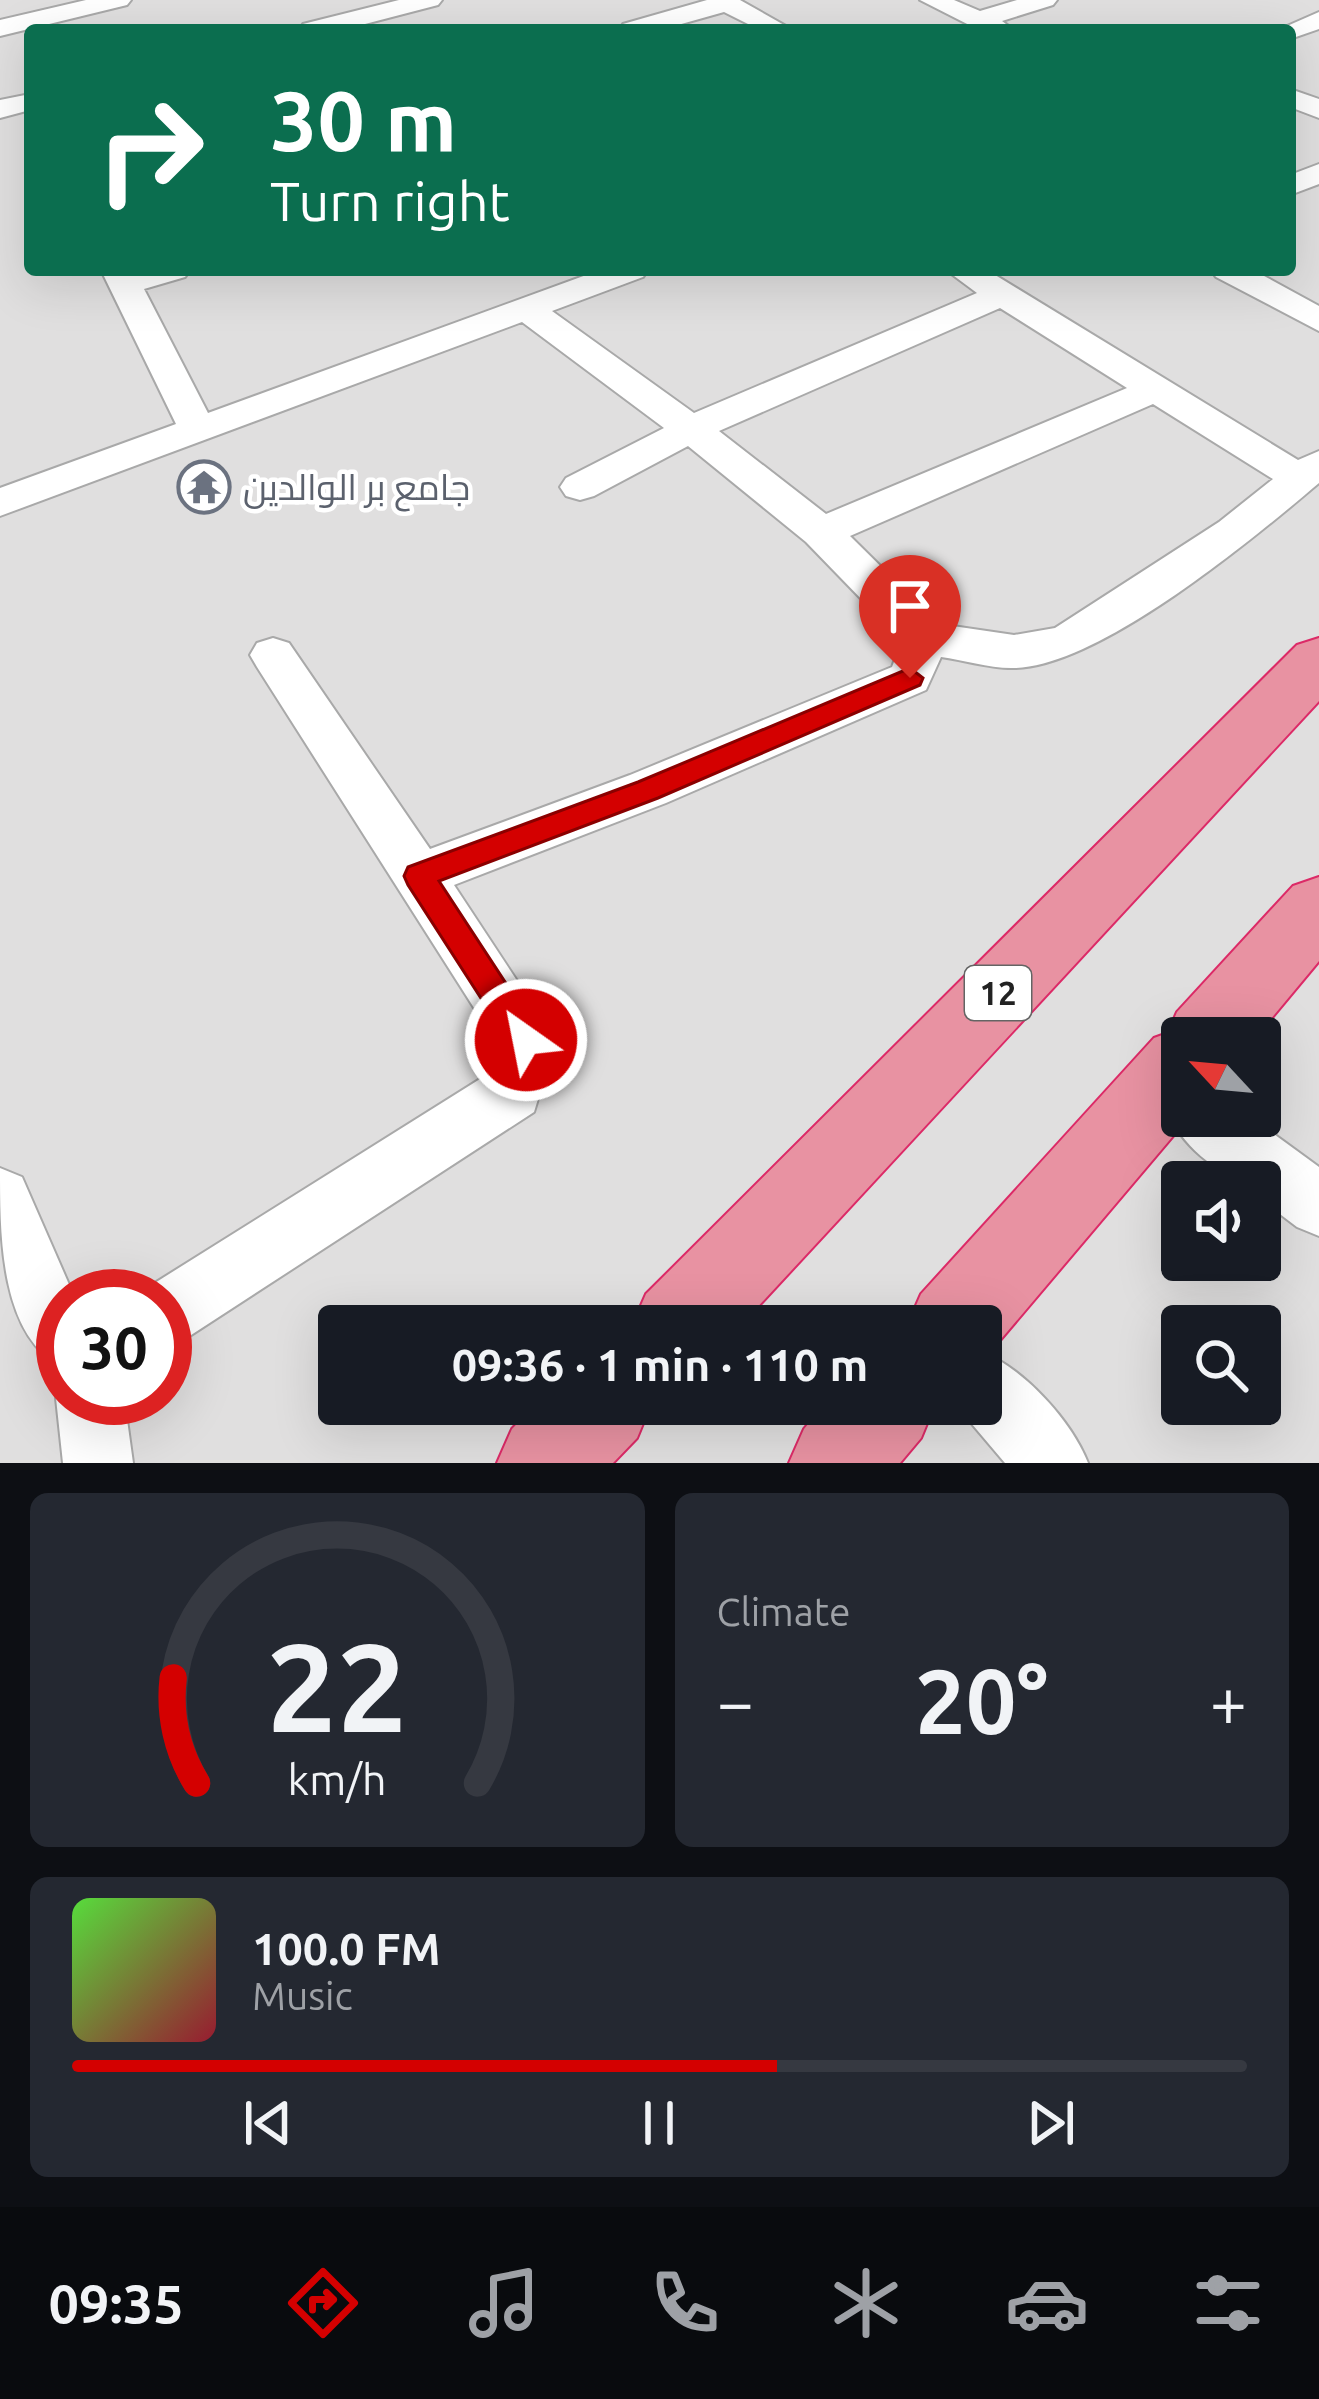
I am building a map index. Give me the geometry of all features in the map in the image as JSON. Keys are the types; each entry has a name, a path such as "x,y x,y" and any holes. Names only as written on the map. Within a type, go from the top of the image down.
{"highway":[{"name":"12","path":"698,1305 1319,661"},
{"path":"1236,1017 1319,908"},
{"path":"973,1305 1161,1108"},
{"path":"546,1463 583,1425"},
{"path":"838,1463 870,1425"}],"street":[{"path":"0,28 118,0"},
{"path":"335,24 429,0"},
{"path":"933,0 988,24"},
{"path":"992,24 1044,0"},
{"path":"652,24 723,2 768,24"},
{"path":"0,502 614,276"},
{"path":"525,308 691,429 821,532 926,638 1014,652 1067,642 1234,532 1310,471 1159,388 973,276"},
{"path":"1239,276 1319,320"},
{"path":"121,277 197,428"},
{"path":"580,488 691,429 1004,294"},
{"path":"821,532 1159,388"},
{"path":"419,876 648,790 910,678 926,638"},
{"path":"192,1296 513,1092 526,1040 273,655"},
{"path":"1245,1137 1319,1205"},
{"path":"0,1199 36,1291"},
{"path":"1002,1408 1053,1463"},
{"path":"93,1425 98,1463"}],"shaded area":[{"path":"0,0 1319,0 1319,1463 0,1463"}],"place":[{"name":"جامع بر الوالدين","path":"204,487"}],"route":[{"path":"526,1040 419,876 648,790 910,678"}]}
